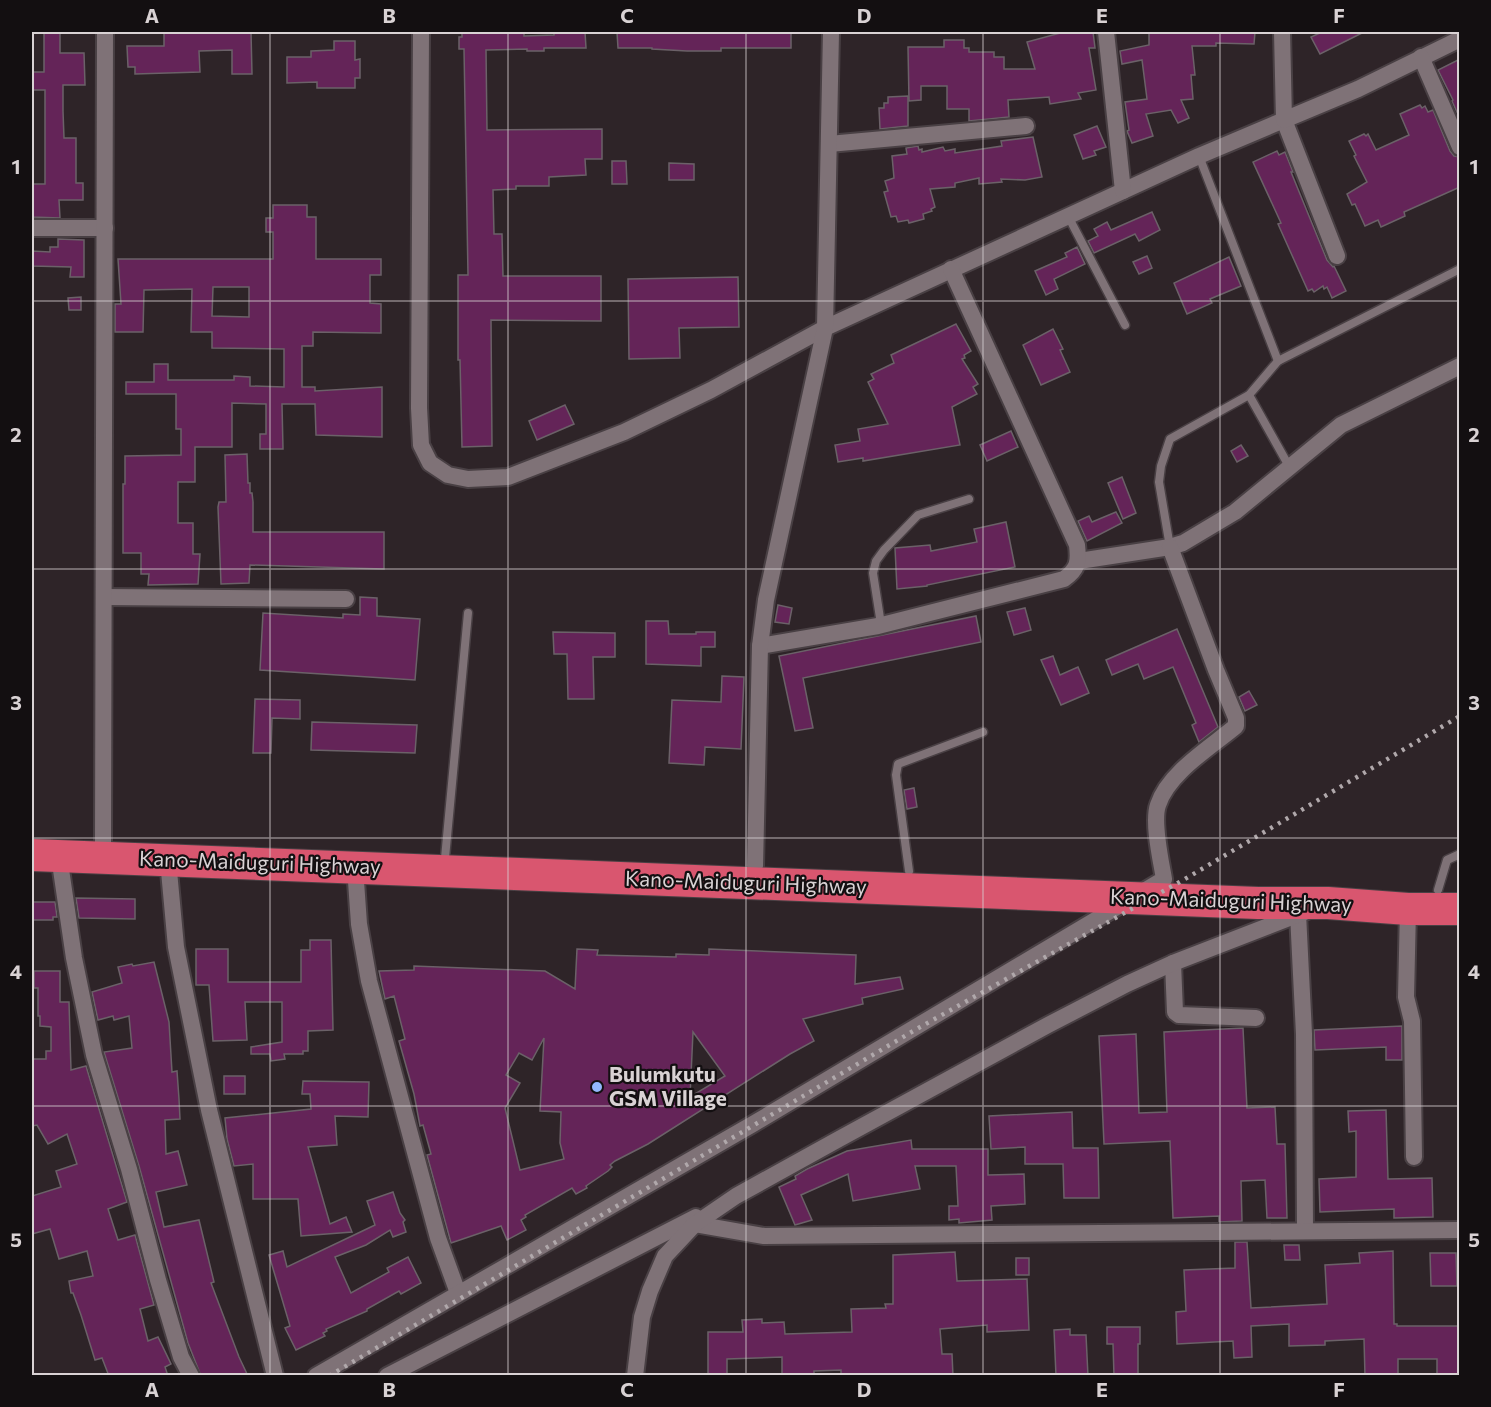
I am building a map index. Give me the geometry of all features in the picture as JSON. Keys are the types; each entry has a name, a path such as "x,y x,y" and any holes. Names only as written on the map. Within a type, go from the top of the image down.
{"highway":[{"name":"Kano-Maiduguri Highway","path":"32,842 445,858 1164,879 1452,896"},
{"name":"Kano-Maiduguri Highway","path":"45,855 1258,903 1328,903 1408,909 1452,896"}],"street":[{"path":"103,844 105,32"},
{"path":"422,32 419,408 421,445 430,463 448,475 468,480 507,477 624,432 711,390 825,328 1199,156 1358,89 1460,39"},
{"path":"755,866 760,646 766,600 825,328 831,32"},
{"path":"1106,32 1123,191"},
{"path":"1282,32 1284,120 1337,256"},
{"path":"1421,57 1460,147"},
{"path":"829,144 1026,126"},
{"path":"32,228 105,228"},
{"path":"760,646 878,626 1064,579 1075,572 1079,561 1077,545 951,270"},
{"path":"1079,561 1183,543 1235,512 1341,425 1460,366"},
{"path":"316,1376 753,1124 1136,898 1164,879 1157,837 1157,806 1174,777 1236,726 1236,718 1170,547"},
{"path":"104,597 346,599"},
{"path":"45,855 74,958 94,1055 129,1168 181,1357 190,1376"},
{"path":"168,860 176,947 209,1110 275,1376"},
{"path":"355,867 359,924 369,981 438,1238 458,1293"},
{"path":"387,1376 736,1196 1127,984 1173,963 1328,903"},
{"path":"1408,909 1406,997 1412,1021 1414,1157"},
{"path":"1298,914 1304,1034 1305,1231"},
{"path":"1173,963 1175,1012 1179,1015 1256,1018"},
{"path":"635,1376 642,1317 665,1256 695,1224 736,1196"},
{"path":"695,1224 764,1236 1460,1230"}],"lane":[{"path":"1199,156 1278,360"},
{"path":"1068,216 1125,325"},
{"path":"1170,547 1159,482 1161,466 1170,439 1250,395 1278,360 1460,269"},
{"path":"1250,395 1290,468"},
{"path":"878,626 880,618 873,573 876,561 918,515 969,499"},
{"path":"445,858 468,613"},
{"path":"909,871 896,775 898,764 983,732"},
{"path":"1452,896 1446,860 1460,854"}],"building":[{"path":"44,32 60,32 60,53 84,53 85,85 63,85 64,138 76,138 76,183 83,183 83,200 59,200 60,218 32,217 32,184 45,184 45,90 32,90 32,72 44,72"},
{"path":"164,32 251,32 252,74 232,74 232,50 199,51 200,72 135,74 135,67 128,67 127,46 164,46"},
{"path":"462,32 524,32 524,36 554,35 554,32 585,32 586,48 544,48 544,51 486,50 487,130 602,129 602,159 585,159 586,175 549,177 549,186 516,186 516,189 493,190 494,234 502,234 503,276 601,276 601,321 491,320 492,446 462,447 460,360 458,360 458,275 468,275 464,49 459,49 459,37 462,37"},
{"path":"617,32 791,32 791,48 721,48 721,51 687,51 618,48"},
{"path":"1064,32 1093,32 1095,48 1089,48 1096,90 1078,93 1081,99 1050,104 1049,97 1008,100 1009,117 969,121 969,109 947,109 947,86 921,86 921,100 909,101 908,47 944,47 944,40 964,40 964,48 969,48 969,52 994,52 994,57 1004,57 1004,69 1035,69 1027,42"},
{"path":"1149,32 1255,32 1254,44 1216,43 1216,46 1192,46 1195,75 1191,75 1193,99 1181,100 1189,118 1178,123 1171,110 1146,114 1153,136 1132,143 1127,131 1129,130 1125,102 1147,99 1142,60 1122,64 1120,51 1149,45"},
{"path":"1322,32 1364,32 1320,54 1311,37"},
{"path":"334,41 355,41 355,60 360,59 360,78 355,78 355,88 317,88 317,82 287,83 287,57 311,57 311,51 334,50"},
{"path":"1460,59 1460,119 1438,70"},
{"path":"908,96 908,126 880,129 879,108 884,108 884,103 888,103 888,97"},
{"path":"1420,105 1422,108 1425,106 1428,112 1433,110 1450,151 1454,156 1460,157 1460,187 1404,212 1405,216 1381,227 1378,220 1365,226 1355,204 1352,205 1347,194 1367,182 1349,141 1368,134 1376,150 1409,135 1400,114"},
{"path":"1097,126 1106,147 1094,151 1096,155 1083,159 1074,135"},
{"path":"1033,137 1042,177 1025,180 1001,179 1002,182 979,184 979,178 955,183 955,187 930,189 935,207 931,209 932,211 923,214 924,219 909,223 908,220 898,222 896,216 891,217 884,192 888,191 885,181 894,178 892,156 907,154 906,148 918,146 922,152 943,147 945,151 955,149 955,153 1002,146 1001,141"},
{"path":"1277,151 1279,155 1285,152 1327,260 1334,266 1346,291 1332,298 1327,287 1324,289 1323,286 1314,292 1312,289 1308,291 1278,224 1281,223 1253,162"},
{"path":"612,161 626,161 627,184 612,184"},
{"path":"669,163 694,164 694,180 669,180"},
{"path":"273,205 307,205 307,217 316,217 316,259 381,259 381,275 370,275 370,303 381,304 381,333 313,332 313,346 302,346 302,387 315,387 315,391 382,387 382,437 316,435 315,404 282,404 283,449 260,449 260,434 266,434 266,404 232,403 232,447 195,447 195,482 178,482 178,523 193,523 193,554 200,554 198,584 148,585 149,574 141,574 141,553 123,553 125,456 181,455 181,429 176,429 176,394 126,394 126,382 154,382 154,364 168,364 168,380 234,380 234,376 250,377 250,386 284,387 284,349 212,348 212,332 191,332 192,289 144,290 143,332 115,332 115,304 121,304 118,259 273,259 273,232 266,232 266,218 273,218","holes":["213,287 249,287 249,317 212,316"]},
{"path":"1152,212 1160,230 1139,241 1135,234 1094,253 1088,241 1098,236 1094,229 1107,222 1111,230"},
{"path":"58,239 84,240 84,277 70,277 71,267 32,266 32,251 50,252 50,247 58,247"},
{"path":"1077,247 1085,264 1054,279 1058,289 1046,295 1035,271 1067,257 1065,253"},
{"path":"1147,256 1152,268 1139,274 1133,262"},
{"path":"1229,257 1241,286 1210,299 1212,303 1187,314 1174,283"},
{"path":"738,277 739,327 679,328 680,358 629,359 628,279"},
{"path":"81,297 81,310 69,310 68,298"},
{"path":"956,324 971,351 962,359 978,384 973,387 977,394 952,407 960,445 863,461 863,458 838,462 835,445 860,441 858,429 888,424 868,382 874,379 871,374 894,363 891,355"},
{"path":"1053,329 1063,349 1060,350 1070,372 1041,385 1023,345"},
{"path":"565,405 574,424 537,440 529,421"},
{"path":"1011,431 1018,447 987,461 980,445"},
{"path":"1241,445 1248,456 1237,462 1231,451"},
{"path":"247,454 248,483 250,483 253,502 253,532 384,532 384,569 250,565 249,583 221,584 218,507 219,502 226,502 225,455"},
{"path":"1122,477 1136,513 1123,519 1108,483"},
{"path":"1116,512 1122,523 1087,541 1078,521 1089,516 1092,522"},
{"path":"1006,522 1015,567 927,586 897,589 895,548 930,545 931,551 977,542 974,529"},
{"path":"360,597 377,598 377,616 420,619 415,680 260,670 263,613 343,618 343,614 360,615"},
{"path":"778,605 792,608 789,624 775,622"},
{"path":"1025,608 1031,630 1014,635 1007,612"},
{"path":"976,616 981,642 803,678 813,728 795,731 779,656"},
{"path":"646,621 668,621 669,634 715,632 715,647 701,647 701,666 646,664"},
{"path":"1177,629 1218,727 1199,742 1192,725 1196,723 1173,667 1144,679 1138,664 1112,675 1106,660"},
{"path":"553,632 615,633 615,657 593,657 594,699 568,699 567,654 554,654"},
{"path":"1053,656 1060,675 1078,667 1089,693 1061,705 1041,660"},
{"path":"722,676 744,677 741,749 705,747 704,765 669,763 672,700 721,702"},
{"path":"1249,691 1257,705 1245,711 1239,697"},
{"path":"255,699 300,700 300,719 272,718 271,753 253,753"},
{"path":"312,722 417,725 415,753 311,750"},
{"path":"914,788 917,807 907,809 904,790"},
{"path":"76,898 135,899 135,919 79,918"},
{"path":"32,902 55,902 57,917 53,917 53,920 32,920"},
{"path":"310,940 331,940 333,1030 308,1031 308,1051 303,1051 303,1054 284,1054 285,1059 271,1061 270,1054 251,1054 251,1047 282,1042 282,1002 245,1002 247,1040 213,1041 209,985 196,985 196,949 228,949 228,982 301,982 301,950 310,950"},
{"path":"577,949 598,950 597,955 676,957 676,954 709,955 709,949 856,955 855,984 900,977 903,989 862,998 863,1004 803,1019 814,1041 648,1144 615,1161 610,1165 612,1167 608,1171 586,1186 587,1188 576,1194 572,1188 525,1215 526,1217 521,1220 526,1230 507,1240 501,1226 451,1243 427,1155 431,1154 423,1125 420,1126 414,1094 399,1041 405,1039 394,996 385,999 379,971 414,970 414,966 545,971 575,989","holes":["693,1032 725,1076 690,1097","544,1038 540,1111 561,1112 560,1143 564,1159 520,1170 505,1108 520,1083 506,1075 519,1053 532,1060"]},
{"path":"154,962 169,1022 172,1072 177,1071 179,1099 180,1119 165,1120 166,1154 178,1151 187,1185 156,1192 164,1227 199,1220 214,1282 211,1283 248,1376 201,1376 188,1343 139,1166 104,1052 132,1048 129,1016 114,1020 113,1016 98,1020 92,992 122,983 118,967"},
{"path":"34,971 60,971 60,1002 69,1002 71,1070 86,1066 127,1202 108,1209 118,1240 135,1235 154,1305 140,1309 148,1341 158,1337 171,1364 165,1367 168,1376 109,1376 102,1358 95,1360 81,1315 73,1293 71,1293 69,1281 93,1276 87,1251 59,1259 50,1229 32,1234 32,1196 61,1187 56,1171 77,1164 67,1134 48,1144 37,1125 32,1126 32,1059 46,1059 46,1051 51,1051 51,1027 40,1026 38,988 34,988"},
{"path":"1402,1026 1402,1060 1386,1060 1386,1047 1315,1050 1314,1030"},
{"path":"1243,1028 1247,1108 1275,1107 1277,1144 1285,1144 1287,1218 1267,1218 1265,1180 1241,1181 1242,1221 1219,1222 1219,1216 1173,1218 1170,1141 1104,1144 1099,1036 1136,1034 1139,1113 1167,1112 1164,1032"},
{"path":"224,1076 245,1076 245,1094 224,1094"},
{"path":"303,1081 369,1082 368,1117 335,1116 337,1145 308,1147 330,1224 346,1217 352,1232 301,1236 298,1199 253,1199 253,1164 234,1166 227,1139 225,1118 311,1109 310,1094 302,1094"},
{"path":"1386,1110 1388,1179 1432,1178 1433,1217 1394,1218 1394,1209 1320,1212 1319,1179 1356,1177 1356,1131 1349,1132 1348,1111"},
{"path":"1072,1112 1073,1148 1098,1148 1099,1198 1064,1198 1063,1164 1025,1164 1025,1147 991,1149 989,1116"},
{"path":"911,1140 912,1149 988,1149 988,1175 1024,1174 1025,1204 991,1206 992,1220 959,1223 959,1219 949,1220 949,1206 958,1206 956,1166 915,1166 920,1189 853,1201 848,1174 801,1195 812,1220 795,1225 779,1187 796,1179 795,1176 807,1169 847,1151"},
{"path":"393,1192 400,1213 405,1220 403,1222 406,1232 393,1237 390,1230 366,1245 335,1257 351,1293 389,1272 387,1268 408,1257 421,1283 401,1294 399,1291 367,1311 326,1329 327,1331 323,1333 325,1336 296,1350 285,1328 290,1326 269,1255 283,1251 287,1267 375,1225 367,1201"},
{"path":"1235,1242 1247,1242 1251,1308 1327,1304 1325,1265 1360,1263 1359,1253 1393,1251 1394,1324 1397,1326 1460,1326 1460,1376 1437,1376 1437,1359 1398,1359 1398,1376 1365,1376 1364,1339 1325,1341 1325,1345 1289,1346 1289,1324 1251,1326 1252,1357 1234,1358 1233,1341 1177,1344 1176,1312 1186,1311 1184,1270 1235,1268"},
{"path":"1284,1245 1299,1245 1300,1260 1285,1260"},
{"path":"955,1252 957,1281 1027,1279 1029,1330 987,1332 987,1325 940,1329 942,1354 952,1354 953,1376 841,1376 841,1370 814,1371 814,1376 782,1376 782,1357 727,1359 727,1376 708,1376 708,1332 743,1332 742,1320 762,1319 762,1323 784,1322 785,1334 852,1332 851,1309 886,1308 885,1304 893,1304 893,1255"},
{"path":"1430,1253 1456,1253 1457,1286 1431,1286"},
{"path":"1016,1258 1029,1258 1029,1275 1016,1275"},
{"path":"1107,1327 1140,1327 1138,1376 1114,1376 1113,1344 1107,1344"},
{"path":"1070,1329 1070,1335 1086,1335 1088,1376 1056,1376 1054,1330"}],"railway":[{"path":"329,1376 915,1030 1185,879 1460,716"}],"place":[{"name":"Bulumkutu GSM Village","path":"597,1087"}]}
